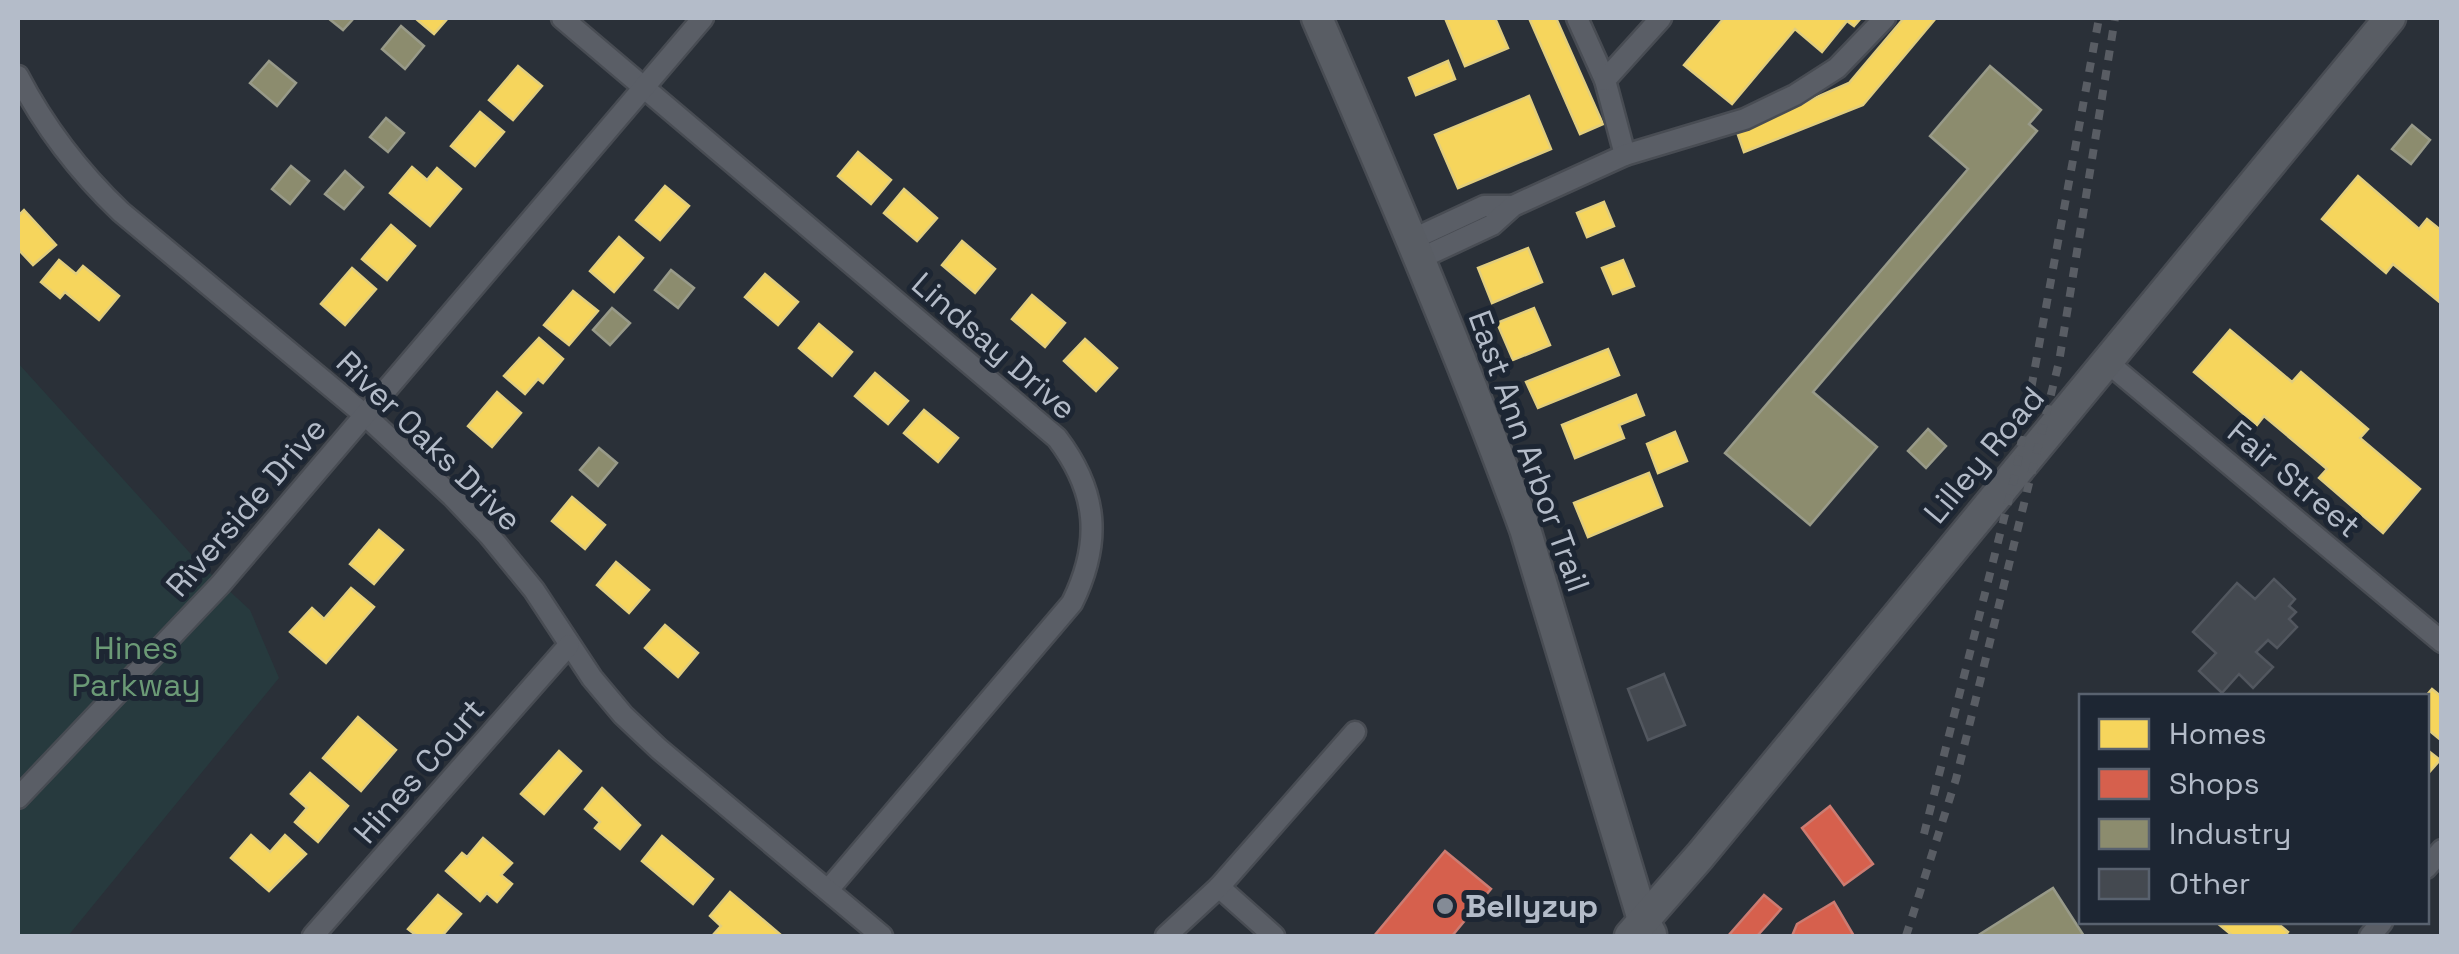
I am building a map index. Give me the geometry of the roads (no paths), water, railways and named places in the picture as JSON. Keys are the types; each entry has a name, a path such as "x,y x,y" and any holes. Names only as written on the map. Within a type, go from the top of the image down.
{"street":[{"name":"Lindsay Drive","path":"562,18 1057,438 1083,480 1090,503 1090,557 1072,602 828,890"},
{"name":"Riverside Drive","path":"18,798 220,586 702,18"},
{"name":"East Ann Arbor Trail","path":"1318,18 1478,400 1525,529 1642,931"},
{"path":"1577,18 1605,80 1624,155"},
{"path":"1605,80 1661,18"},
{"path":"1415,249 1484,206 1513,206 1624,155 1745,119 1795,95 1837,68 1885,18"},
{"name":"Lilley Road","path":"1642,931 2390,18"},
{"name":"River Oaks Drive","path":"18,76 50,133 88,180 121,212 366,416 489,535 534,590 624,716 659,750 882,936"},
{"name":"Fair Street","path":"2107,362 2442,642"},
{"name":"Hines Court","path":"313,936 569,644"},
{"path":"1166,936 1219,887 1355,732"},
{"path":"1219,887 1274,936"}],"railway":[{"path":"1924,834 2016,471 2099,18"},
{"path":"1906,936 1956,779 2059,362 2115,18"}],"place":[{"name":"Bellyzup","path":"1445,906"}],"park label":[{"name":"Hines Parkway","path":"136,666"}]}
